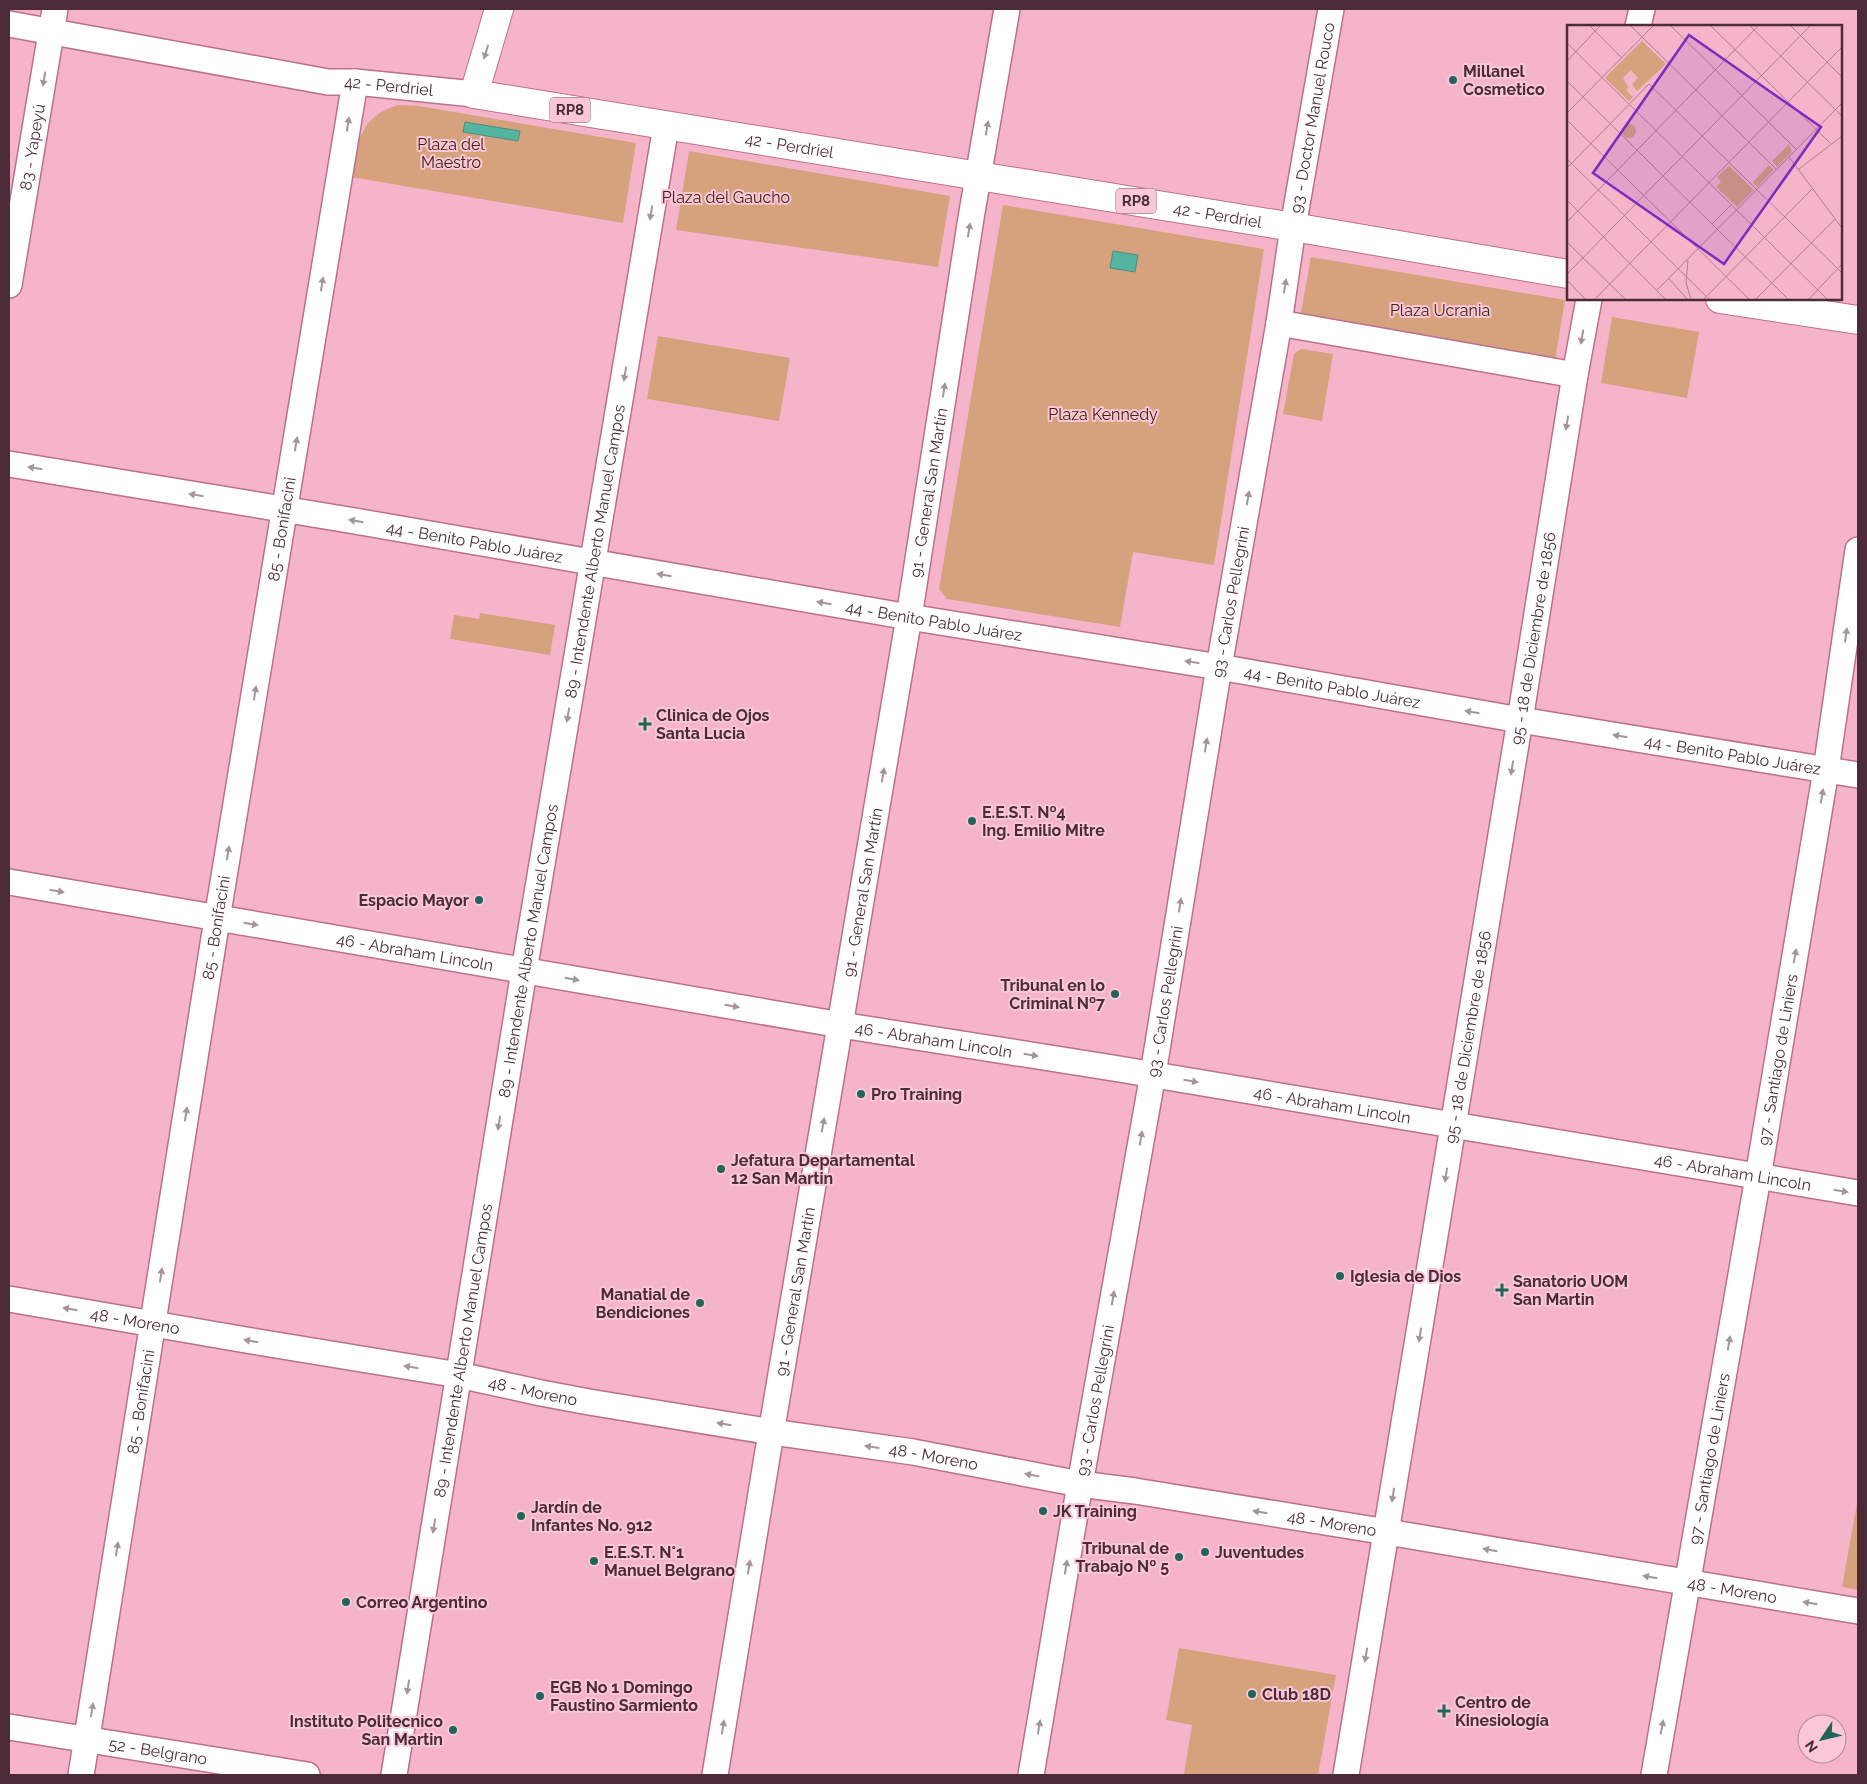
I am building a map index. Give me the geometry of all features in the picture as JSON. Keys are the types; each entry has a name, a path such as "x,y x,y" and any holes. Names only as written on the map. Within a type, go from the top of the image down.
{"main road":[{"path":"474,94 499,9"},
{"name":"42 - Perdriel","path":"474,94 1293,227 1567,274"},
{"path":"1727,300 1858,320"}],"street":[{"name":"91 - General San Martín","path":"715,1775 909,617 978,176 1007,9"},
{"name":"93 - Doctor Manuel Rouco","path":"1293,227 1331,9"},
{"path":"1638,25 1642,9"},
{"name":"42 - Perdriel","path":"9,24 54,20 328,82 355,82 474,94"},
{"name":"83 - Yapeyú","path":"9,285 54,20"},
{"name":"85 - Bonifacini","path":"81,1775 218,919 355,82"},
{"name":"89 - Intendente Alberto Manuel Campos","path":"394,1775 524,971 666,126"},
{"name":"93 - Carlos Pellegrini","path":"1031,1775 1080,1484 1153,1074 1219,667 1279,323 1293,227"},
{"name":"95 - 18 de Diciembre de 1856","path":"1346,1775 1589,300"},
{"path":"1279,323 1575,375"},
{"name":"44 - Benito Pablo Juárez","path":"9,464 909,617 1219,667 1520,720 1858,775"},
{"name":"97 - Santiago de Liniers","path":"1654,1775 1758,1177 1826,770 1858,550"},
{"name":"46 - Abraham Lincoln","path":"9,882 840,1025 1153,1074 1858,1194"},
{"name":"48 - Moreno","path":"9,1299 459,1375 541,1394 772,1432 913,1452 1080,1484 1387,1532 1858,1611"},
{"name":"52 - Belgrano","path":"9,1726 307,1775"}],"green space":[{"name":"Plaza del Maestro","path":"398,105 419,106 636,143 623,223 351,177 362,132 375,116"},
{"name":"Plaza del Gaucho","path":"689,151 950,196 938,267 676,230"},
{"name":"Plaza Kennedy","path":"1003,205 1264,249 1214,565 1133,552 1120,627 947,599 939,589"},
{"name":"Plaza Ucrania","path":"1311,257 1565,300 1555,361 1300,318"},
{"path":"1612,317 1699,332 1687,398 1601,383"},
{"path":"658,336 790,358 779,421 647,399"},
{"path":"1301,349 1333,354 1322,421 1283,414 1294,354"},
{"path":"480,613 555,625 550,655 450,639 454,615 479,619"},
{"path":"1858,1498 1858,1590 1842,1587"},
{"name":"Club 18D","path":"1179,1648 1336,1675 1318,1775 1184,1774 1192,1725 1166,1720"}],"shaded area":[{"path":"465,122 520,131 518,141 463,132"},
{"path":"1113,251 1138,255 1135,272 1110,268"}],"place":[{"name":"Millanel Cosmetico","path":"1453,80"},
{"name":"Clinica de Ojos Santa Lucia","path":"645,724"},
{"name":"E.E.S.T. Nº4 Ing. Emilio Mitre","path":"972,821"},
{"name":"Espacio Mayor","path":"479,900"},
{"name":"Tribunal en lo Criminal Nº7","path":"1115,994"},
{"name":"Pro Training","path":"861,1094"},
{"name":"Jefatura Departamental 12 San Martin","path":"721,1169"},
{"name":"Iglesia de Dios","path":"1340,1276"},
{"name":"Sanatorio UOM San Martin","path":"1502,1290"},
{"name":"Manatial de Bendiciones","path":"700,1303"},
{"name":"JK Training","path":"1043,1511"},
{"name":"Jardín de Infantes No. 912","path":"521,1516"},
{"name":"Juventudes","path":"1205,1552"},
{"name":"Tribunal de Trabajo Nº 5","path":"1179,1557"},
{"name":"E.E.S.T. N°1 Manuel Belgrano","path":"594,1561"},
{"name":"Correo Argentino","path":"346,1602"},
{"name":"Club 18D","path":"1252,1694"},
{"name":"EGB No 1 Domingo Faustino Sarmiento","path":"540,1696"},
{"name":"Centro de Kinesiología","path":"1444,1711"},
{"name":"Instituto Politecnico San Martin","path":"453,1730"}]}
